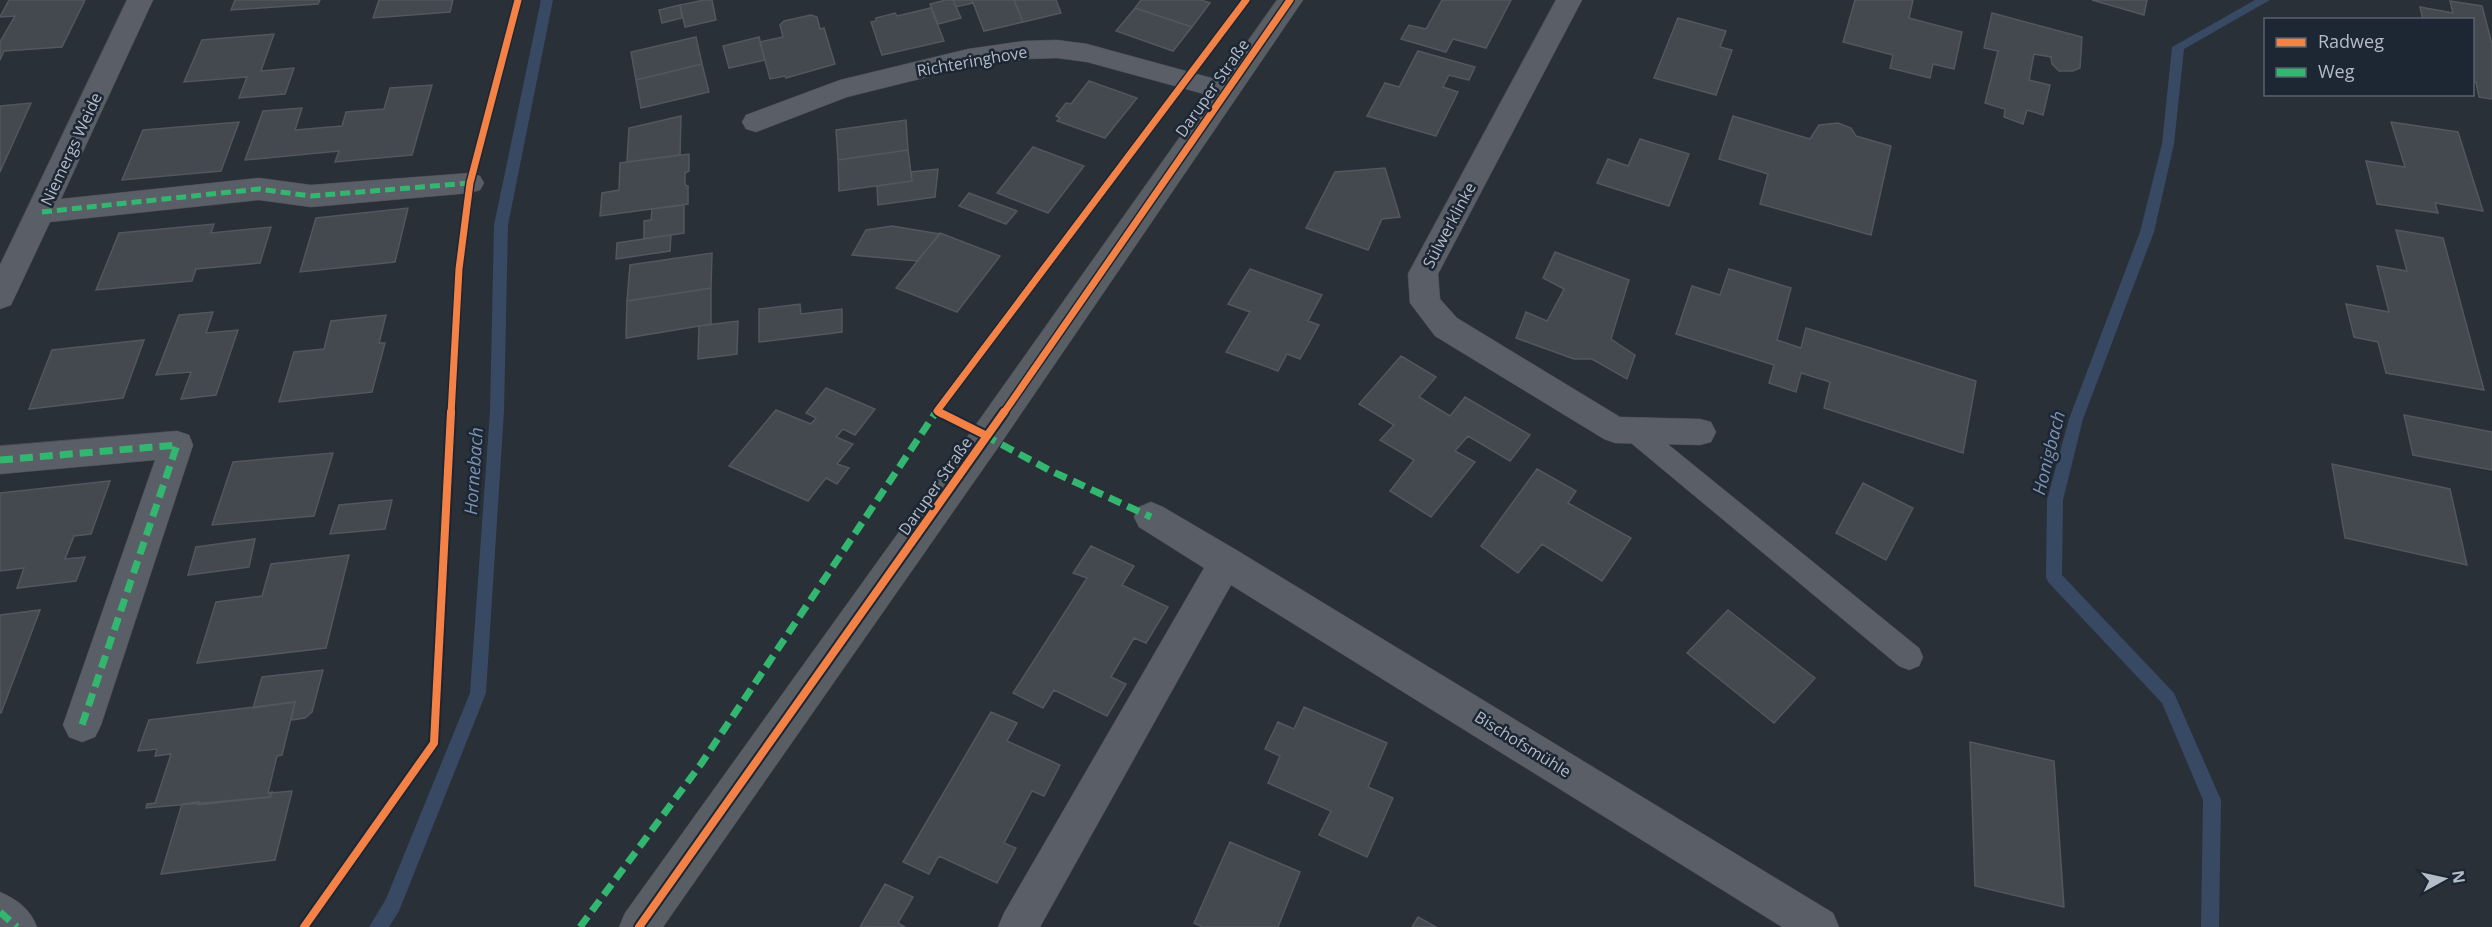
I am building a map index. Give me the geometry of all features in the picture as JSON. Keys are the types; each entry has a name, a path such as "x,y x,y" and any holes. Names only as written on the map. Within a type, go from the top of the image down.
{"street":[{"name":"Niemergs Weide","path":"0,297 140,0"},
{"name":"Daruper Straße","path":"639,927 987,436 1290,0"},
{"name":"Sülwerklinke","path":"1569,0 1424,274 1425,303 1446,327 1615,430 1700,432"},
{"name":"Richteringhove","path":"756,122 840,89 968,58 1024,50 1057,49 1087,53 1226,91"},
{"path":"42,212 259,189 310,196 470,183"},
{"path":"0,460 177,445 82,725"},
{"name":"Bischofsmühle","path":"1151,517 1819,927"},
{"path":"1018,927 1226,562"},
{"path":"0,912 17,927"}],"lane":[{"path":"1635,430 1909,657"}],"building":[{"path":"9,0 85,0 62,47 4,51 0,60 0,42 15,16 0,17"},
{"path":"235,0 320,0 318,4 231,10"},
{"path":"379,0 453,0 450,12 373,18"},
{"path":"712,0 716,20 685,27 680,5"},
{"path":"953,0 961,18 938,24 930,4"},
{"path":"953,0 972,0 973,3 956,7"},
{"path":"972,0 1014,0 1023,22 984,31"},
{"path":"1014,0 1056,0 1061,13 1023,22"},
{"path":"1141,0 1201,0 1210,3 1192,27 1135,8"},
{"path":"1442,0 1511,0 1486,48 1453,39 1446,52 1401,39 1409,25 1426,29"},
{"path":"1855,0 1913,0 1909,18 1962,32 1954,69 1933,64 1930,78 1890,68 1893,55 1843,42"},
{"path":"2092,0 2147,0 2144,15"},
{"path":"2450,1 2482,6 2492,44 2492,99 2479,97 2476,82 2474,82 2474,18 2423,18 2420,7 2453,13"},
{"path":"680,5 682,18 662,23 659,10"},
{"path":"931,8 944,41 882,55 871,22 876,21 876,18 895,13 897,16"},
{"path":"1135,8 1192,27 1173,51 1116,31"},
{"path":"1992,13 2082,37 2080,68 2073,71 2059,71 2052,64 2051,57 2034,54 2029,80 2050,85 2043,115 2027,110 2023,124 2004,117 2005,109 1985,103 1998,51 1984,48"},
{"path":"811,15 817,17 820,29 824,28 835,64 786,78 785,76 770,79 760,42 783,37 780,25 784,21"},
{"path":"1678,18 1726,31 1720,47 1732,50 1716,95 1654,78"},
{"path":"274,34 261,71 294,68 285,94 239,98 247,77 184,82 202,40"},
{"path":"696,37 702,64 636,80 631,52"},
{"path":"759,37 765,60 729,68 723,46"},
{"path":"1418,51 1475,67 1469,80 1449,75 1443,87 1458,92 1436,136 1367,116 1385,83 1399,87"},
{"path":"702,64 709,92 641,108 636,80"},
{"path":"1089,81 1137,98 1105,138 1057,121 1060,118 1056,116 1066,103 1071,104"},
{"path":"432,85 412,155 335,162 339,151 245,160 263,111 302,108 295,130 342,126 346,112 384,109 390,88"},
{"path":"31,103 0,172 0,106"},
{"path":"681,116 680,155 627,162 629,128"},
{"path":"1733,116 1810,139 1819,125 1838,123 1851,128 1856,136 1891,146 1871,235 1760,204 1768,174 1719,159"},
{"path":"906,120 908,150 838,160 836,130"},
{"path":"239,122 221,171 122,180 143,130"},
{"path":"2391,122 2458,132 2483,211 2435,203 2438,213 2377,204 2366,161 2405,167"},
{"path":"1640,139 1689,154 1669,206 1597,183 1608,159 1628,166"},
{"path":"1033,147 1084,166 1048,213 997,193"},
{"path":"908,150 912,181 839,191 838,160"},
{"path":"689,154 689,171 685,173 688,204 600,216 602,193 619,190 620,163"},
{"path":"1385,168 1400,217 1382,219 1368,250 1306,228 1335,172"},
{"path":"938,169 935,197 878,205 877,186 912,181 911,172"},
{"path":"969,193 1017,211 1006,224 959,206"},
{"path":"684,205 684,233 644,239 644,221 651,220 652,209"},
{"path":"408,208 395,262 300,272 316,218"},
{"path":"214,224 211,233 271,227 260,263 196,269 192,281 96,290 119,233"},
{"path":"892,226 940,234 917,261 852,255 866,230"},
{"path":"2396,230 2443,238 2484,390 2386,373 2378,342 2354,337 2346,304 2389,312 2377,266 2407,271"},
{"path":"940,233 1000,256 957,312 896,288"},
{"path":"671,235 670,251 616,259 617,243"},
{"path":"1555,252 1629,280 1611,339 1635,355 1627,379 1592,359 1574,359 1516,338 1526,312 1547,321 1564,289 1543,278"},
{"path":"712,253 711,288 627,301 630,265"},
{"path":"1250,269 1322,295 1308,321 1319,325 1300,359 1287,354 1278,371 1226,352 1250,312 1228,304"},
{"path":"1729,269 1791,288 1777,340 1801,348 1806,328 1976,381 1963,453 1824,408 1830,382 1801,373 1796,392 1769,383 1774,365 1676,334 1692,286 1720,295"},
{"path":"711,288 711,324 626,338 627,301"},
{"path":"800,304 801,314 842,309 842,332 759,342 759,309"},
{"path":"213,312 206,333 238,330 216,395 181,399 191,372 156,375 179,315"},
{"path":"386,315 379,343 385,343 372,392 279,402 294,352 324,349 331,321"},
{"path":"738,321 737,354 698,359 699,326"},
{"path":"144,340 123,398 29,409 52,350"},
{"path":"1401,356 1436,377 1419,397 1450,416 1465,397 1530,435 1510,461 1468,436 1455,451 1475,462 1431,517 1390,491 1414,460 1380,440 1394,425 1359,404"},
{"path":"826,388 875,409 855,435 843,429 836,437 853,444 837,464 849,468 837,484 826,478 808,501 729,466 776,410 811,424 816,418 806,413"},
{"path":"2404,415 2492,432 2492,470 2413,455"},
{"path":"333,453 314,516 212,525 233,462"},
{"path":"2332,464 2450,489 2467,565 2345,538"},
{"path":"1537,469 1576,491 1568,503 1631,538 1602,581 1542,544 1518,573 1481,546"},
{"path":"110,481 91,534 74,536 65,559 85,557 76,581 17,588 24,568 0,571 0,493"},
{"path":"1863,483 1913,508 1886,560 1836,533"},
{"path":"392,500 385,529 330,534 339,505"},
{"path":"255,539 249,567 188,575 196,547"},
{"path":"1091,546 1134,566 1122,585 1168,607 1146,643 1134,638 1111,677 1126,684 1107,716 1054,690 1043,708 1013,693 1087,578 1073,573"},
{"path":"349,555 326,648 197,663 216,602 262,596 271,564"},
{"path":"40,610 1,713 0,713 0,615"},
{"path":"1728,610 1815,678 1774,723 1687,653"},
{"path":"323,670 312,712 305,718 291,720 295,702 253,708 262,677"},
{"path":"295,702 282,755 277,756 268,793 272,792 270,797 146,808 147,804 155,803 171,754 155,756 157,749 138,751 149,720"},
{"path":"1304,707 1387,743 1368,787 1393,798 1367,857 1319,835 1331,811 1268,783 1280,756 1265,749 1278,722 1294,729"},
{"path":"991,712 1017,723 1007,741 1060,765 1044,796 1032,791 1004,843 1016,848 997,883 939,856 929,874 903,862"},
{"path":"1970,742 2054,761 2064,907 1975,886"},
{"path":"292,791 275,860 161,874 182,804 199,802 198,805 270,797 271,793"},
{"path":"1230,842 1300,872 1278,927 1203,927 1194,923"},
{"path":"885,884 913,897 898,923 905,927 860,927"},
{"path":"1418,917 1436,927 1412,927"}],"waterway":[{"name":"Hornebach","path":"378,927 393,905 478,693 497,411 501,225 547,0"},
{"name":"Honigbach","path":"2210,927 2212,800 2168,698 2054,577 2055,500 2076,419 2147,232 2168,144 2178,47 2264,0"}],"marked path":[{"path":"42,212 259,189 311,196 470,183"},
{"path":"580,927 701,764 937,411"},
{"path":"984,435 1049,470 1151,517"},
{"path":"0,460 177,445 82,725"},
{"path":"0,912 17,927"}],"cycle path":[{"path":"304,927 434,743 459,269 470,183 518,0"},
{"path":"987,436 937,411 1246,0"},
{"path":"639,927 987,436 1290,0"}]}
